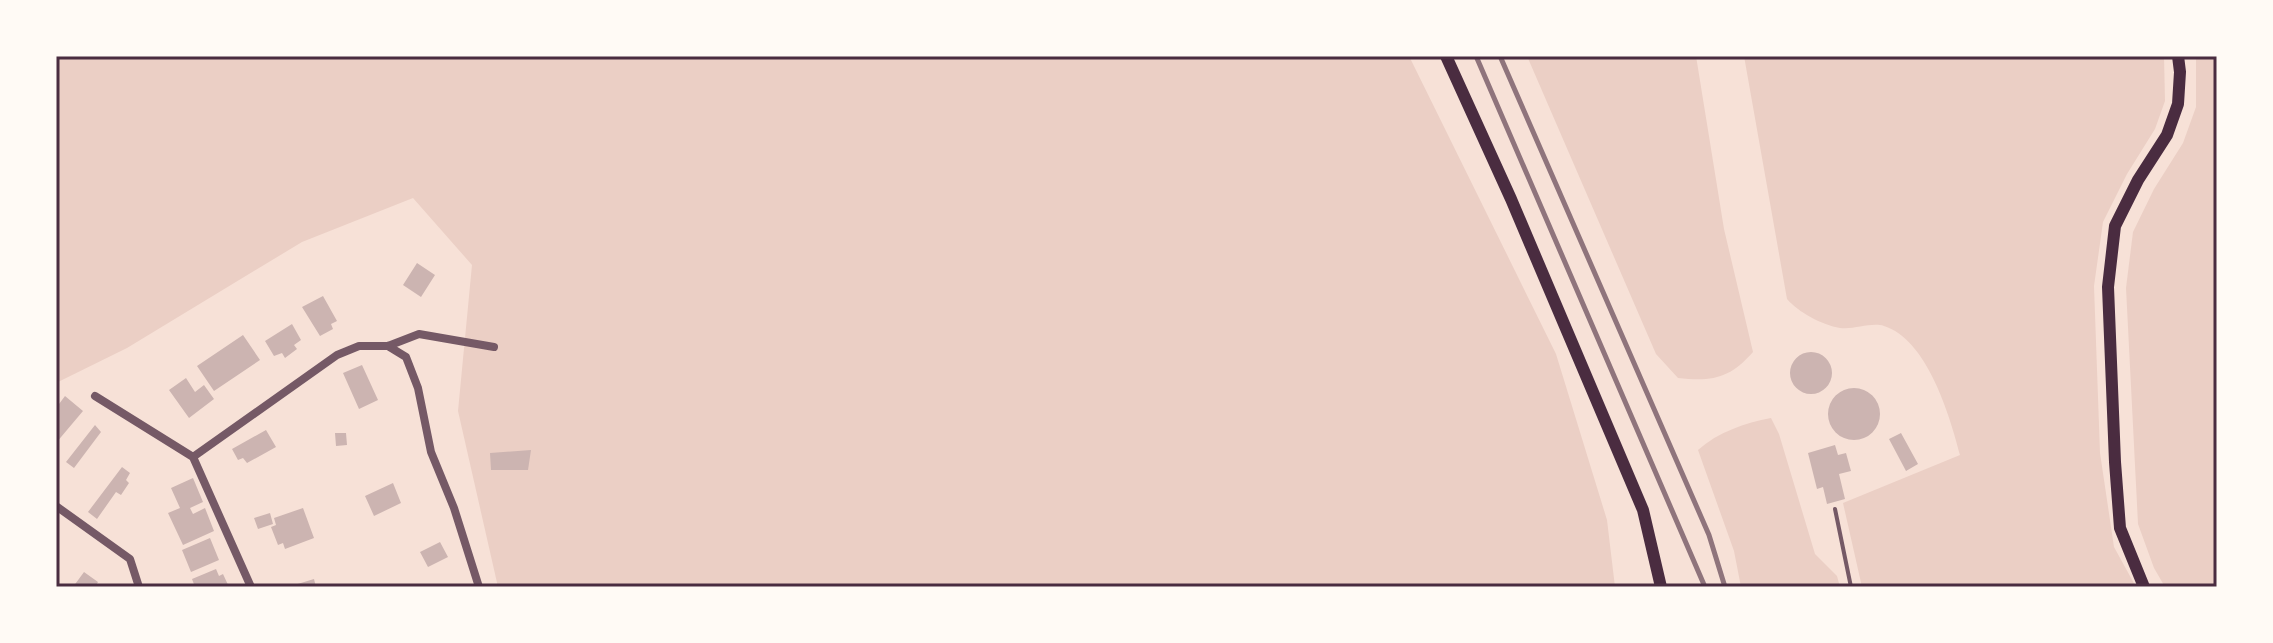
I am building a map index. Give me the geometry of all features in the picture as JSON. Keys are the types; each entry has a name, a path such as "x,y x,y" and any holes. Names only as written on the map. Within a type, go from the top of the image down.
{"main road":[{"path":"1446,56 1517,213 1643,510 1661,587"},
{"path":"2144,587 2120,528 2108,287 2115,226 2138,180 2167,135 2178,104 2178,56"}],"street":[{"path":"193,457 337,355 359,346 388,346 419,334 494,347"},
{"path":"388,346 406,357 418,388 431,452 454,508 479,587"},
{"path":"95,396 193,457 251,587"},
{"path":"56,506 130,559 139,587"}],"lane":[{"path":"1835,509 1851,587"}],"shaded area":[{"path":"56,56 1409,56 1556,354 1607,520 1615,587 498,587 458,411 472,265 413,198 302,242 127,348 56,383"},
{"path":"1527,56 1696,56 1724,229 1753,352 1736,368 1711,378 1678,378 1656,354"},
{"path":"1744,56 2164,56 2165,101 2155,129 2127,174 2103,222 2094,286 2100,453 2114,547 2136,587 1862,587 1843,503 1960,455 1943,400 1913,346 1884,326 1845,328 1818,321 1787,299"},
{"path":"2196,56 2217,56 2217,587 2165,587 2154,568 2138,524 2126,288 2133,232 2154,189 2183,143 2196,107"},
{"path":"1771,418 1779,434 1815,554 1837,576 1840,587 1741,587 1734,551 1698,450 1732,429"}],"building":[{"path":"417,263 435,275 421,297 403,285"},
{"path":"323,296 337,321 331,324 333,329 320,336 302,307"},
{"path":"292,324 301,340 294,345 297,349 285,358 282,353 274,356 265,341"},
{"path":"243,335 260,360 214,391 197,366"},
{"path":"1811,352 1826,358 1832,373 1826,388 1811,394 1796,388 1790,373 1796,358"},
{"path":"362,365 378,400 359,409 343,373"},
{"path":"186,378 195,392 204,385 214,399 189,418 169,390"},
{"path":"1854,388 1872,396 1880,414 1872,432 1854,440 1836,432 1828,414 1836,396"},
{"path":"65,396 83,411 56,443 56,408"},
{"path":"95,425 101,432 74,468 66,462"},
{"path":"266,430 276,447 247,463 243,458 238,460 232,449"},
{"path":"335,433 346,433 347,445 336,446"},
{"path":"1901,433 1918,464 1906,471 1889,439"},
{"path":"1835,445 1838,455 1846,453 1851,471 1839,474 1845,499 1827,504 1823,487 1817,489 1808,453"},
{"path":"531,450 528,470 491,470 490,453"},
{"path":"122,467 130,473 126,480 129,483 121,495 116,492 97,519 88,512"},
{"path":"193,478 203,502 190,508 193,514 205,508 214,531 183,545 168,513 180,508 171,488"},
{"path":"393,483 401,503 374,516 365,496"},
{"path":"303,508 314,538 285,549 283,543 278,545 271,527 276,525 274,518"},
{"path":"270,513 273,524 258,529 254,518"},
{"path":"210,538 219,560 191,572 182,550"},
{"path":"440,542 448,557 428,567 420,552"},
{"path":"216,569 219,576 223,574 229,587 195,587 192,579"},
{"path":"84,572 98,582 95,587 73,587"},
{"path":"314,579 316,587 291,587 291,586"}],"railway":[{"path":"1476,56 1705,587"},
{"path":"1500,56 1709,535 1725,587"}]}
